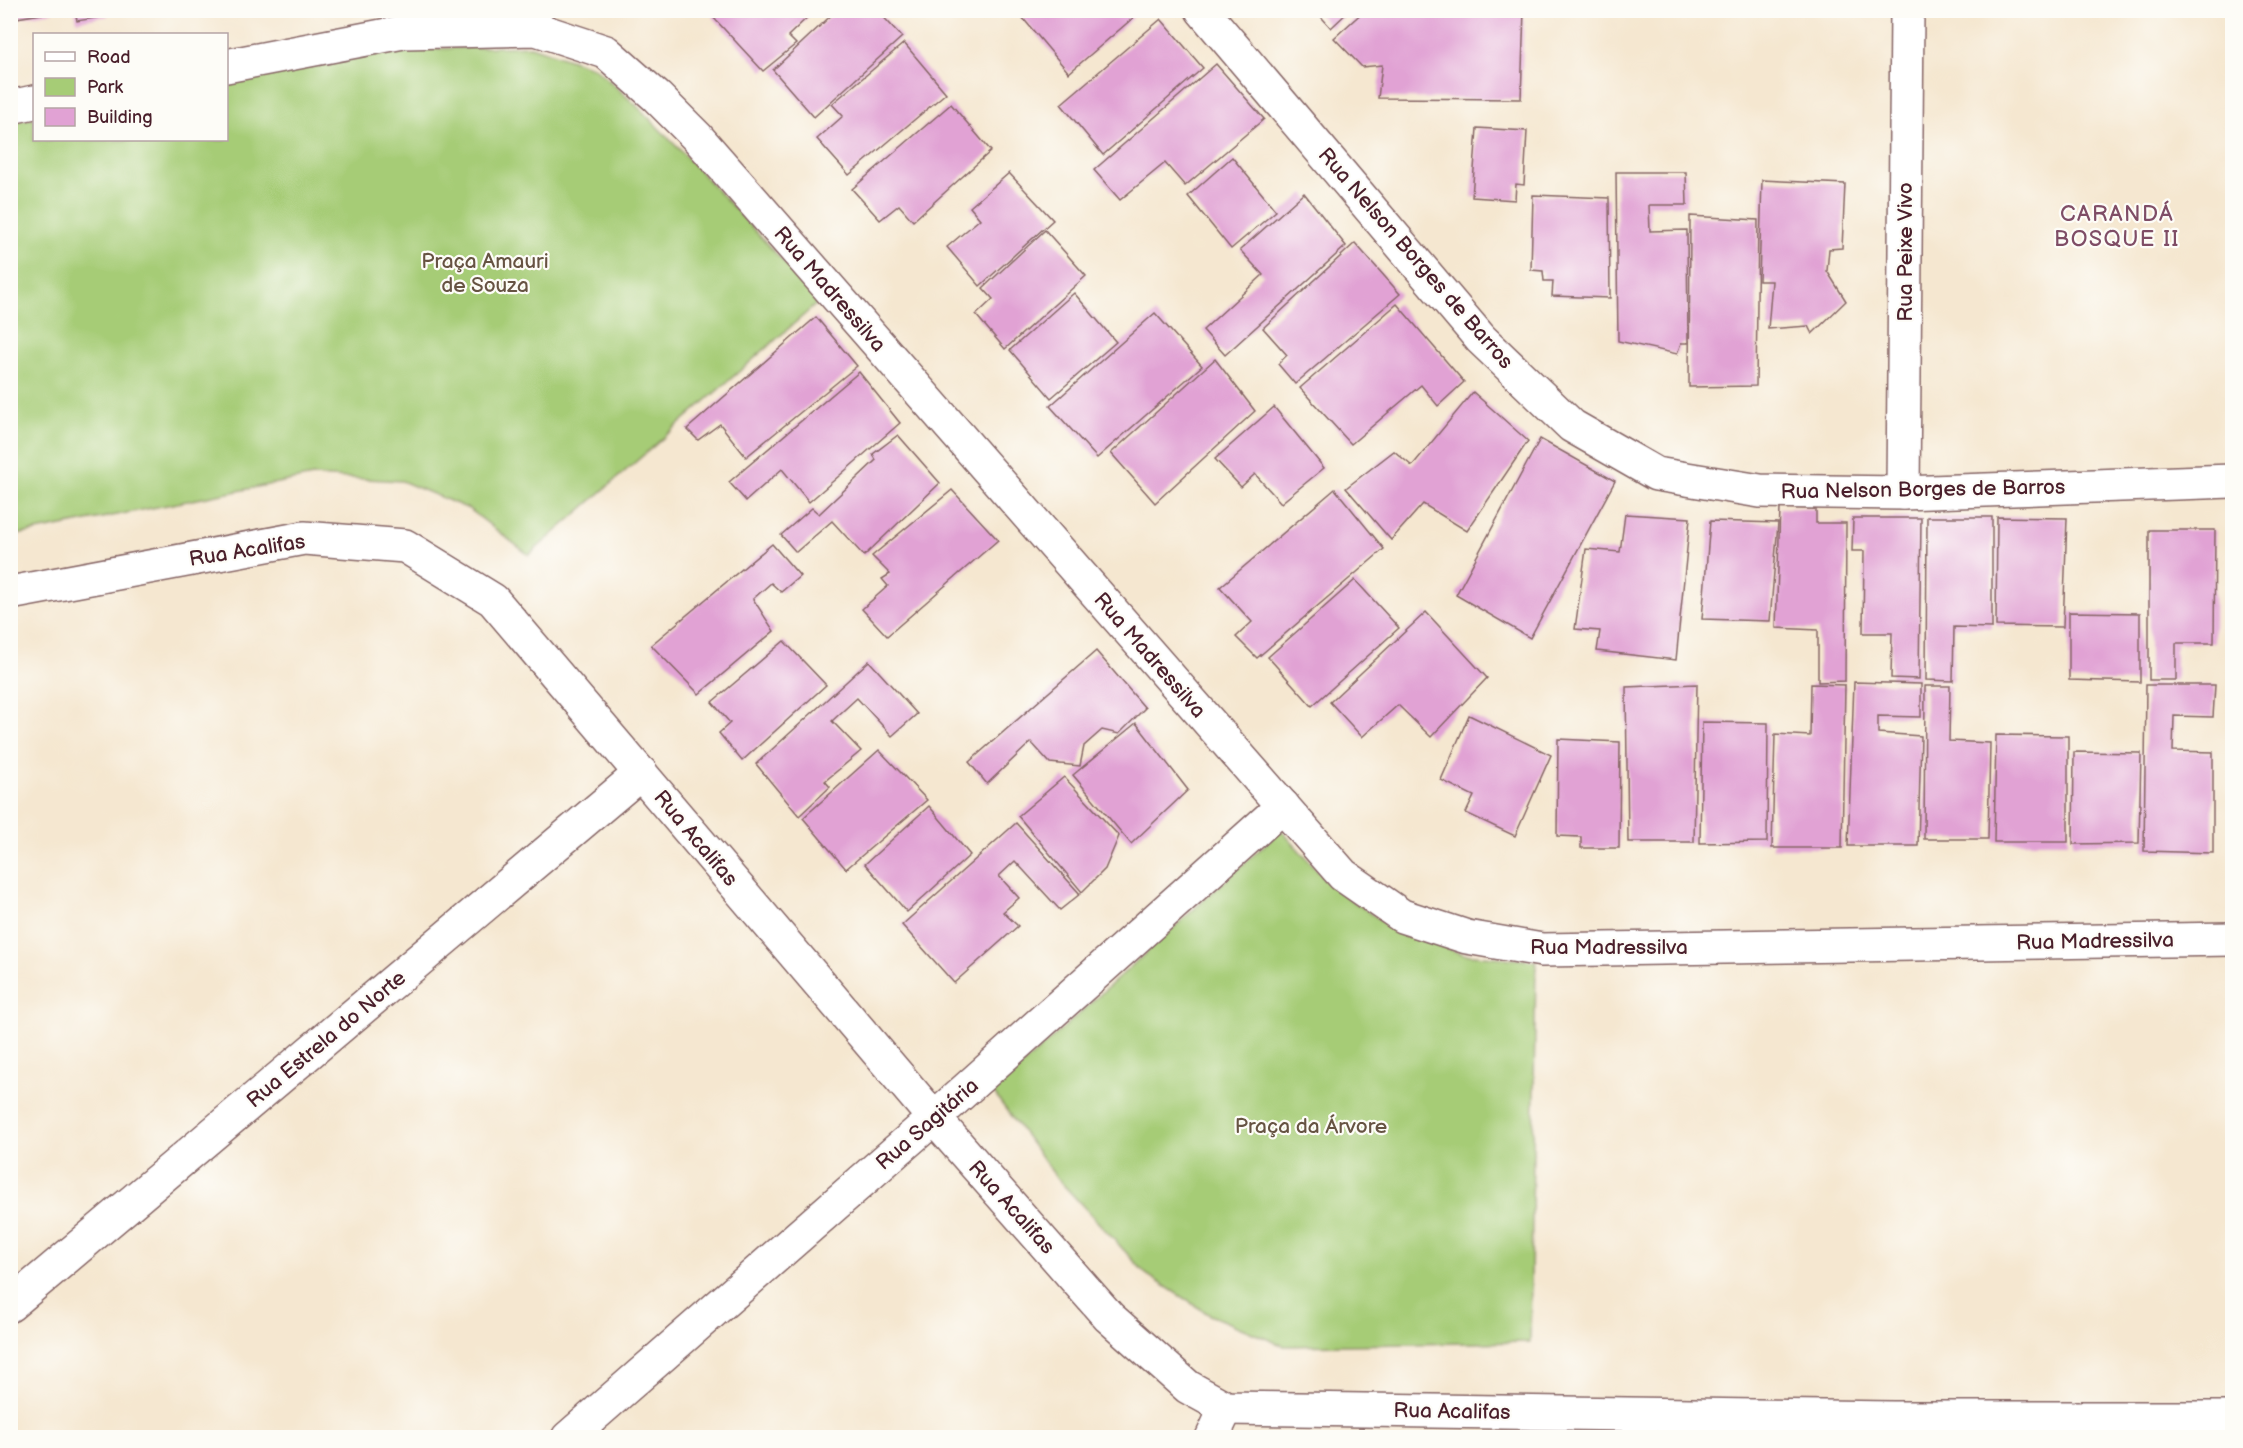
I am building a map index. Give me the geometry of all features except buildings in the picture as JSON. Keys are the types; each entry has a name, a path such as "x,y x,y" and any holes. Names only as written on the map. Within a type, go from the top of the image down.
{"street":[{"name":"Rua Nelson Borges de Barros","path":"1202,10 1481,339 1572,426 1656,474 1760,491 1903,494 2232,481"},
{"name":"Rua Peixe Vivo","path":"1903,494 1907,10"},
{"name":"Rua Madressilva","path":"228,66 403,32 536,28 606,52 657,97 698,138 1343,875 1402,916 1467,937 1542,950 2232,939"},
{"path":"10,107 33,102"},
{"name":"Rua Acalifas","path":"10,592 304,538 405,546 494,600 934,1118 1109,1317 1188,1387 1226,1408 1893,1428 2232,1418"},
{"name":"Rua Estrela do Norte","path":"10,1305 642,773"},
{"name":"Rua Sagitária","path":"568,1437 934,1118 1283,806"},
{"path":"1212,1437 1226,1408"}],"green space":[{"name":"Praça Amauri de Souza","path":"531,46 595,68 679,149 820,301 529,555 469,509 402,481 313,476 11,536 11,122 33,118 33,141 228,141 228,82 397,50"},
{"name":"Praça da Árvore","path":"1281,830 1332,887 1394,929 1463,954 1536,961 1530,1342 1284,1346 1210,1315 1146,1274 1056,1177 993,1092"}],"district":[{"name":"CARANDÁ BOSQUE II","path":"2117,226"}]}
